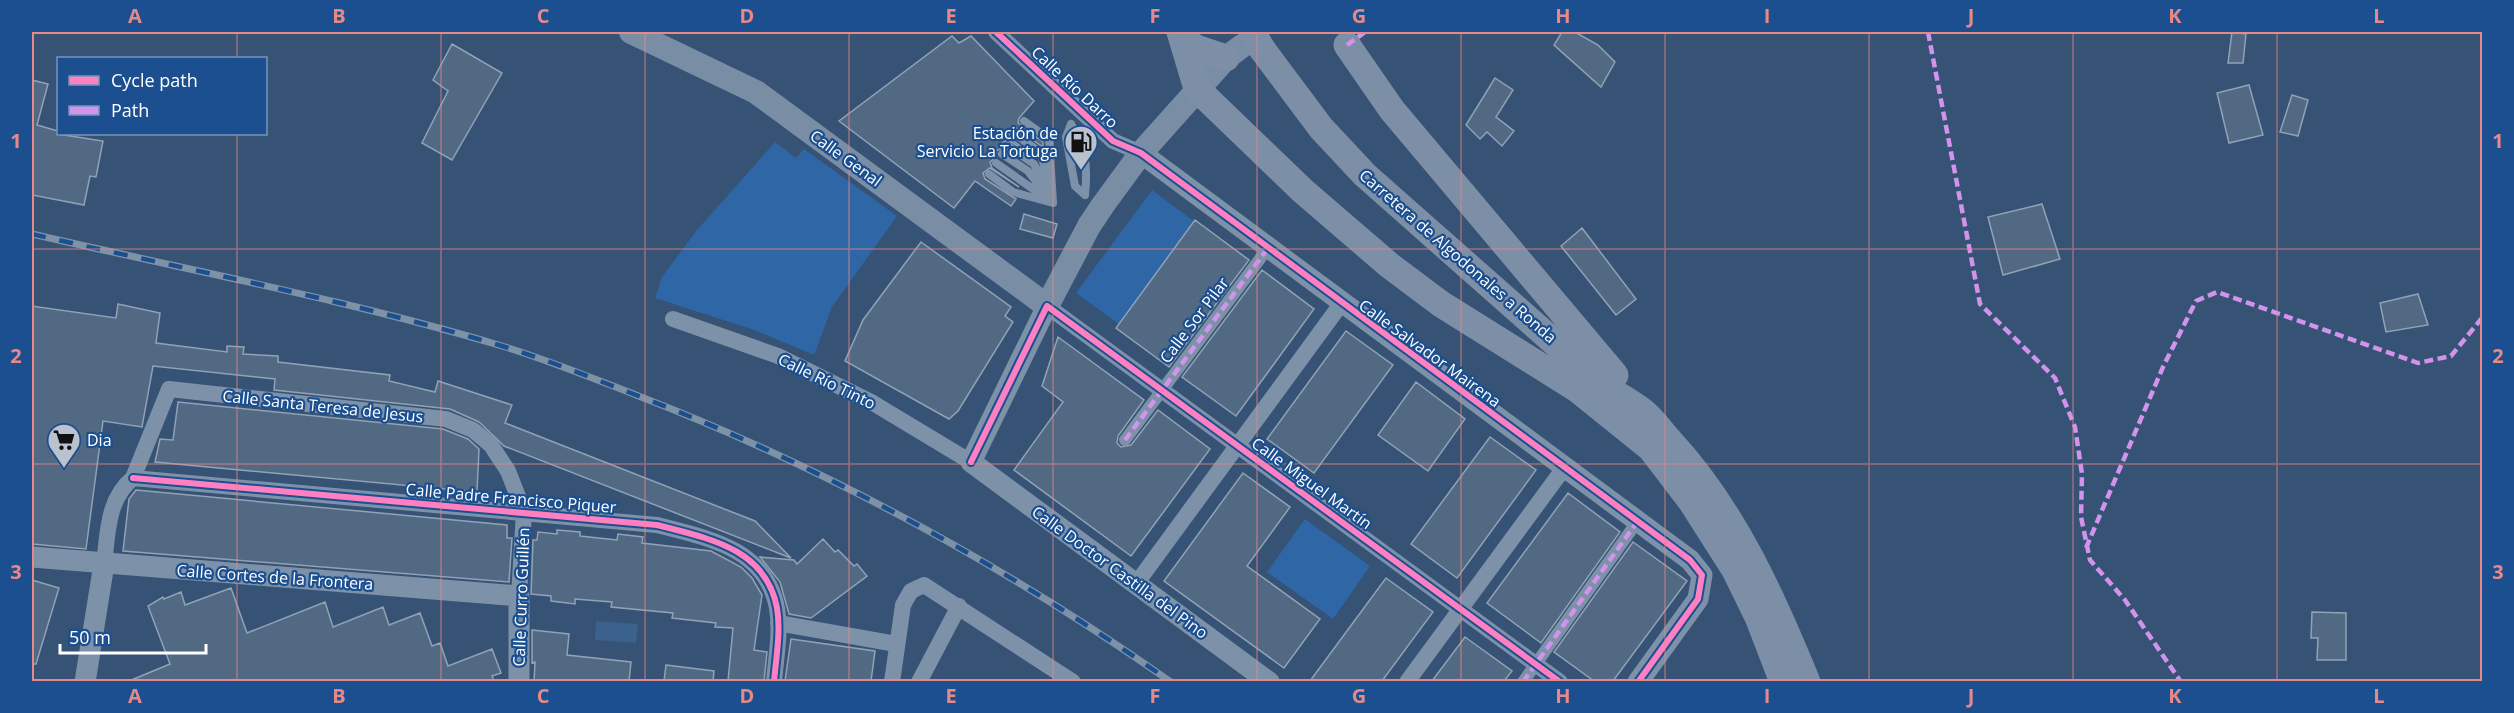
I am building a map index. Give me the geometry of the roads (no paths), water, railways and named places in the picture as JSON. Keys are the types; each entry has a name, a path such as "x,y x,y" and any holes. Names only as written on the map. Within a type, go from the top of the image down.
{"main road":[{"name":"Calle Genal","path":"631,32 756,92 1047,306"},
{"path":"1181,35 1196,48 1245,46"},
{"path":"1181,35 1197,89 1303,191 1389,265 1441,304 1577,389 1649,447"},
{"path":"1343,38 1392,110 1643,411"},
{"path":"1047,306 1089,226 1141,153 1197,89 1245,46"},
{"name":"Carretera de Algodonales a Ronda","path":"1245,46 1365,175 1606,388 1643,411 1681,453 1719,503 1753,561 1780,615 1807,681"},
{"name":"Carretera de Algodonales a Ronda","path":"1606,388 1691,501 1735,570 1758,617 1783,681"}],"street":[{"name":"Calle Río Darro","path":"996,32 1113,141 1141,153"},
{"name":"Calle Salvador Mairena","path":"1141,153 1341,304 1690,560 1702,575 1698,599 1638,681"},
{"name":"Calle Sor Pilar","path":"1125,440 1268,248"},
{"path":"1136,584 1341,304"},
{"name":"Calle Miguel Martín","path":"1047,306 1560,681"},
{"path":"971,462 1047,306"},
{"name":"Calle Río Tinto","path":"673,319 778,356 873,403 971,462"},
{"name":"Calle Santa Teresa de Jesus","path":"133,478 169,389 446,419 473,430 491,445 508,471 524,512"},
{"name":"Calle Doctor Castilla del Pino","path":"971,462 1269,681"},
{"path":"1407,681 1564,468"},
{"path":"85,681 111,510 120,488 133,478"},
{"name":"Calle Padre Francisco Piquer","path":"133,478 657,525 721,542 744,555 767,581 777,607 774,681"},
{"name":"Calle Curro Guillén","path":"519,681 519,596 524,512"},
{"path":"1523,681 1637,522"},
{"name":"Calle Cortes de la Frontera","path":"32,557 519,596"},
{"path":"892,681 903,605 910,591 924,585 1073,681"},
{"path":"919,681 959,606"},
{"path":"778,623 896,644"}],"lane":[{"path":"1024,121 1049,139 1053,203"},
{"path":"1071,124 1084,152 1087,168 1085,195 1075,186 1066,137 1071,124"},
{"path":"1016,134 1041,153 1053,203"},
{"path":"1008,146 1034,164 1053,203"},
{"path":"1002,154 1028,171 1053,203"},
{"path":"996,163 1053,203"},
{"path":"989,174 1013,192 1053,203"}],"railway":[{"path":"32,234 386,314 502,346 570,369 707,423 845,487 912,522 1044,598 1171,682"}],"place":[{"name":"Estación de Servicio La Tortuga","path":"1081,171"},
{"name":"Dia","path":"64,469"}]}
